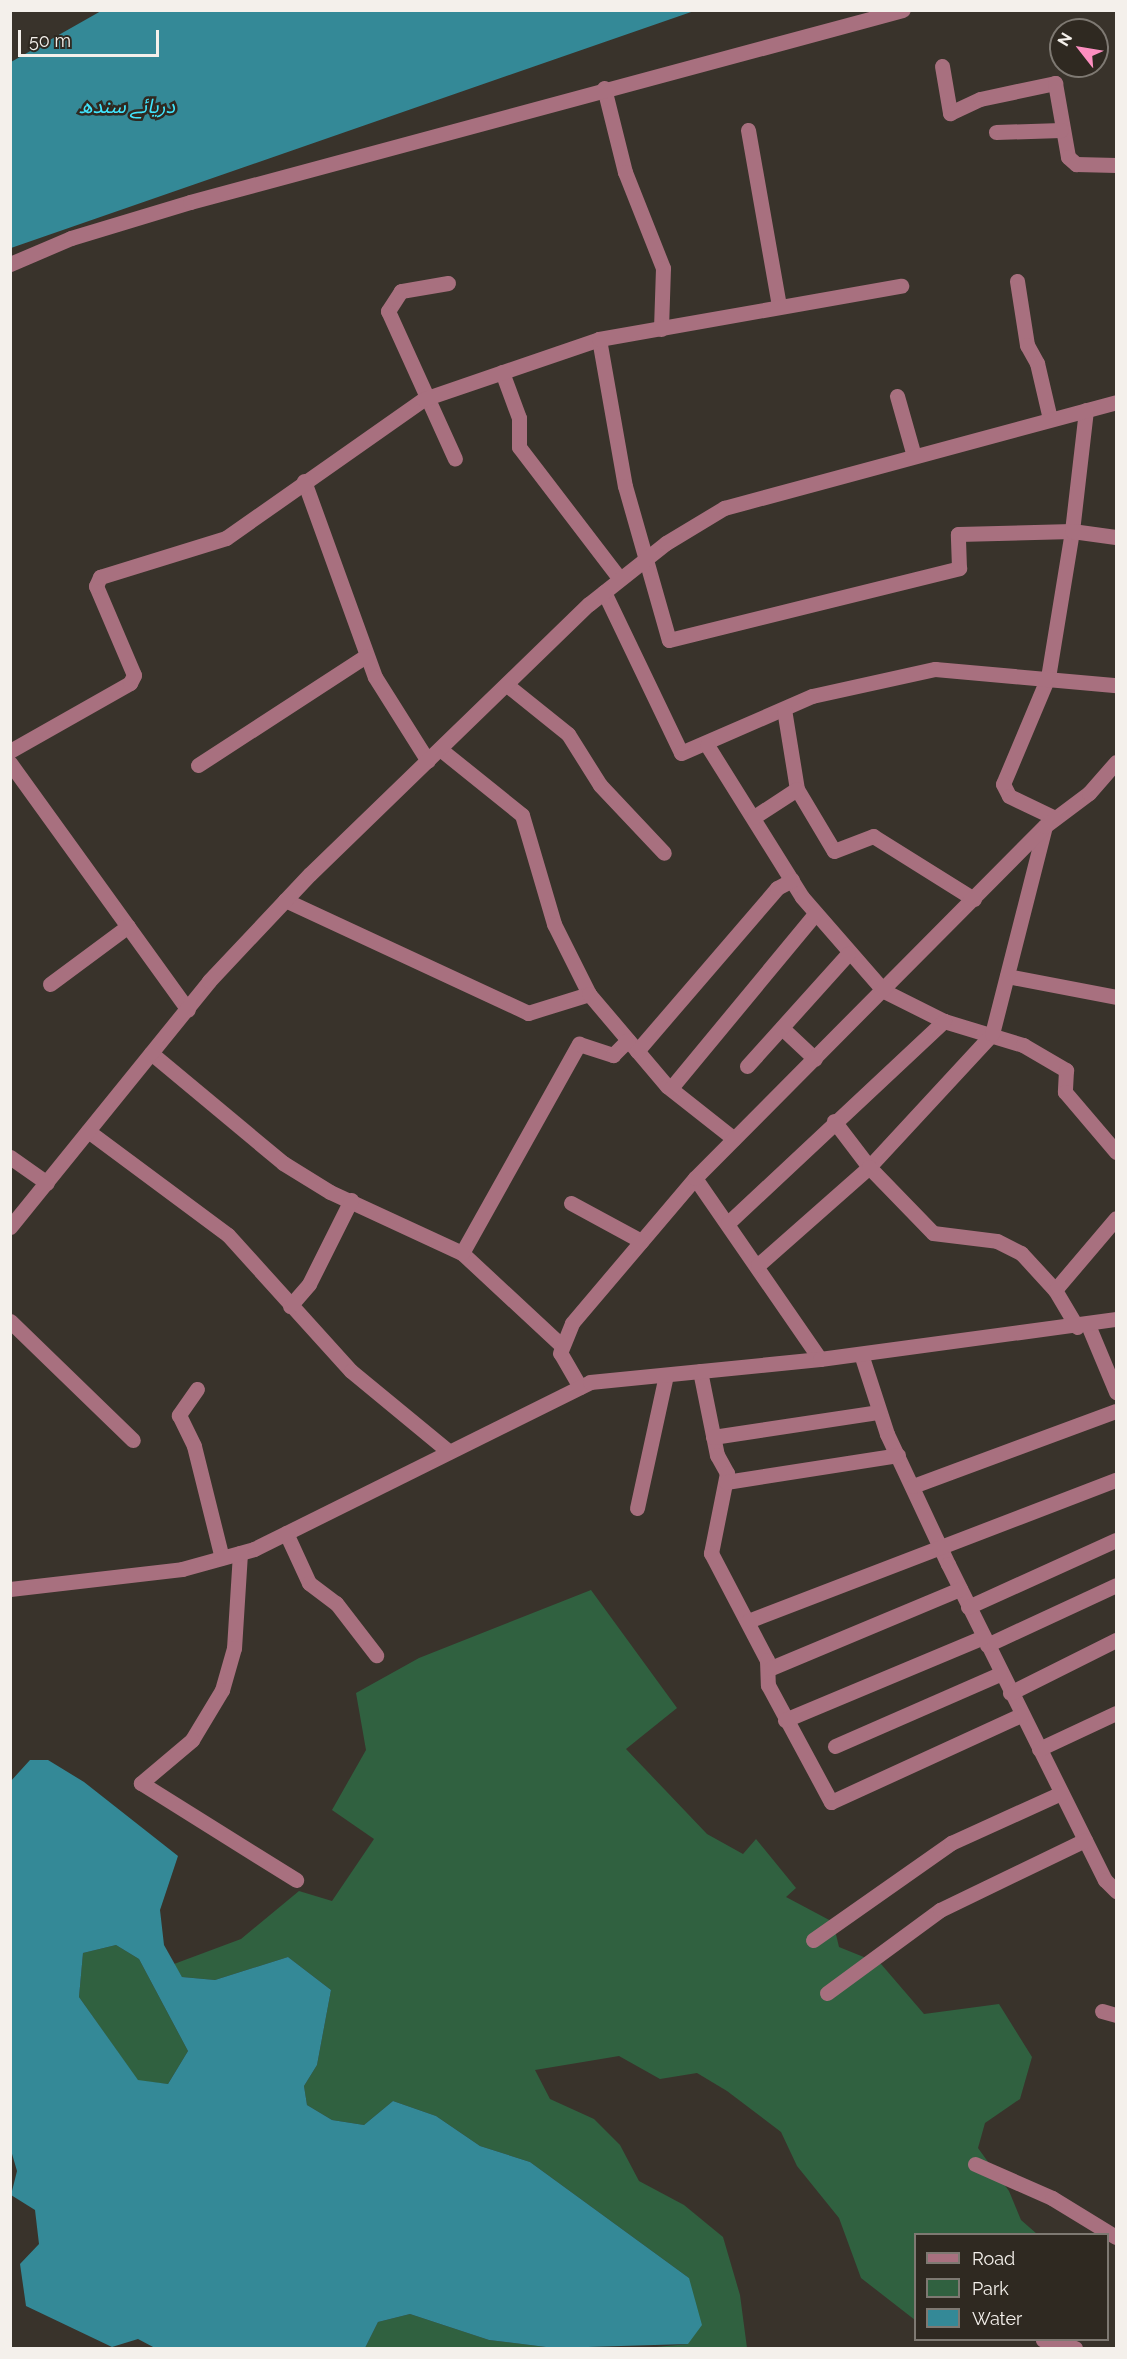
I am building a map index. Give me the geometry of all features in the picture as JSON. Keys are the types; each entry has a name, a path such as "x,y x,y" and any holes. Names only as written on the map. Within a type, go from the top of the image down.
{"street":[{"path":"10,264 71,238 190,202 604,88 903,10"},
{"path":"942,66 950,113 980,99 1054,83 1061,130 1068,157 1076,164 1116,165"},
{"path":"604,88 625,172 663,268 661,329"},
{"path":"748,130 779,306"},
{"path":"996,132 1061,130"},
{"path":"1017,281 1027,345 1037,363 1050,419"},
{"path":"447,283 401,291 391,299 388,311 424,399 455,459"},
{"path":"10,751 130,683 134,675 96,586 100,577 226,538 304,481 424,399 599,339 901,286"},
{"path":"599,339 625,486 649,558 669,640 959,568 958,534 1072,531 1116,537"},
{"path":"502,372 519,418 519,447 621,579"},
{"path":"897,396 914,456"},
{"path":"10,1227 151,1053 285,900 604,592 649,558 724,508 1116,402"},
{"path":"1050,822 1009,796 1003,784 1048,677 1072,531 1086,410"},
{"path":"304,481 366,656 428,761"},
{"path":"604,592 681,753 707,745 784,709 879,678 935,669 1048,677 1116,685"},
{"path":"198,765 366,656"},
{"path":"507,685 568,734 600,785 664,853"},
{"path":"784,709 796,789 834,851 873,836 974,899"},
{"path":"707,745 815,914 848,954 884,991 944,1021 992,1034 1066,1070 1065,1092 1116,1152"},
{"path":"440,749 522,815 554,924 589,994 671,1088 734,1139"},
{"path":"580,1387 560,1353 560,1344 572,1323 695,1178 1050,822 1116,762"},
{"path":"10,763 188,1010"},
{"path":"754,818 796,789"},
{"path":"758,1265 869,1167 968,1066 992,1034 1050,822"},
{"path":"462,1253 579,1044 613,1055 633,1046 777,888 792,880"},
{"path":"285,900 528,1013 589,994"},
{"path":"671,1088 815,914"},
{"path":"50,984 128,926"},
{"path":"747,1066 848,954"},
{"path":"1007,976 1116,997"},
{"path":"728,1223 834,1121 944,1021"},
{"path":"782,1028 815,1059"},
{"path":"151,1053 283,1163 351,1200 462,1253 560,1344"},
{"path":"834,1121 869,1167 933,1233 997,1241 1021,1253 1055,1290 1082,1326 1116,1392"},
{"path":"88,1131 228,1234 290,1306 351,1371 447,1450"},
{"path":"10,1157 46,1183"},
{"path":"695,1178 758,1265 819,1359"},
{"path":"290,1306 309,1284 351,1200"},
{"path":"571,1203 641,1241"},
{"path":"1055,1290 1116,1218"},
{"path":"10,1589 182,1569 240,1553 286,1533 447,1450 580,1387 1082,1326 1116,1319"},
{"path":"10,1321 133,1440"},
{"path":"861,1354 879,1412 968,1607 1085,1840 1116,1891"},
{"path":"700,1371 713,1437 726,1482 711,1553 771,1668 768,1685 831,1802 1021,1714"},
{"path":"637,1508 666,1375"},
{"path":"197,1389 178,1415 194,1446 222,1558"},
{"path":"913,1486 1116,1411"},
{"path":"713,1437 879,1412"},
{"path":"726,1482 898,1455"},
{"path":"748,1621 1116,1480"},
{"path":"286,1533 309,1583 336,1604 376,1655"},
{"path":"968,1607 1116,1540"},
{"path":"240,1553 234,1648 222,1690 192,1740 141,1783 296,1880"},
{"path":"785,1720 985,1641 1116,1585"},
{"path":"771,1668 960,1589"},
{"path":"1010,1693 1116,1640"},
{"path":"835,1746 1000,1674"},
{"path":"1039,1749 1116,1713"},
{"path":"813,1940 951,1843 1061,1793"},
{"path":"827,1993 940,1910 1085,1840"},
{"path":"975,2164 1052,2198 1116,2237"},
{"path":"1047,2341 1075,2349"}],"green space":[{"path":"591,1590 677,1708 626,1749 707,1834 743,1854 756,1839 796,1888 786,1897 833,1922 839,1947 881,1964 924,2014 999,2004 1032,2057 1020,2099 985,2123 978,2148 1009,2191 1021,2220 1036,2233 914,2233 914,2319 861,2278 839,2218 797,2166 781,2132 727,2091 697,2073 660,2079 619,2056 535,2070 550,2099 594,2119 620,2145 639,2181 684,2205 723,2237 740,2295 747,2348 645,2348 688,2344 689,2278 530,2162 480,2146 436,2116 393,2101 364,2125 332,2120 307,2105 304,2086 317,2065 331,1990 288,1957 215,1980 182,1977 174,1964 241,1939 299,1891 332,1901 374,1839 332,1810 366,1750 356,1693 419,1658"},
{"path":"116,1945 139,1959 188,2051 168,2084 138,2081 79,1997 83,1953"},
{"path":"410,2314 489,2340 554,2348 365,2348 378,2322"}],"water":[{"name":"دریائے سندھ","path":"101,11 694,11 11,248 11,62"},
{"path":"30,1760 48,1760 84,1782 178,1856 160,1910 164,1945 182,1977 215,1980 288,1957 331,1990 317,2065 304,2086 307,2105 332,2120 364,2125 393,2101 436,2116 480,2146 530,2162 689,2278 702,2325 688,2344 554,2348 489,2340 410,2314 378,2322 365,2348 155,2348 138,2339 112,2347 26,2306 20,2264 39,2244 35,2210 11,2195 17,2171 10,2147 10,1782","holes":["116,1945 139,1959 188,2051 168,2084 138,2080 79,1997 83,1953"]}]}
